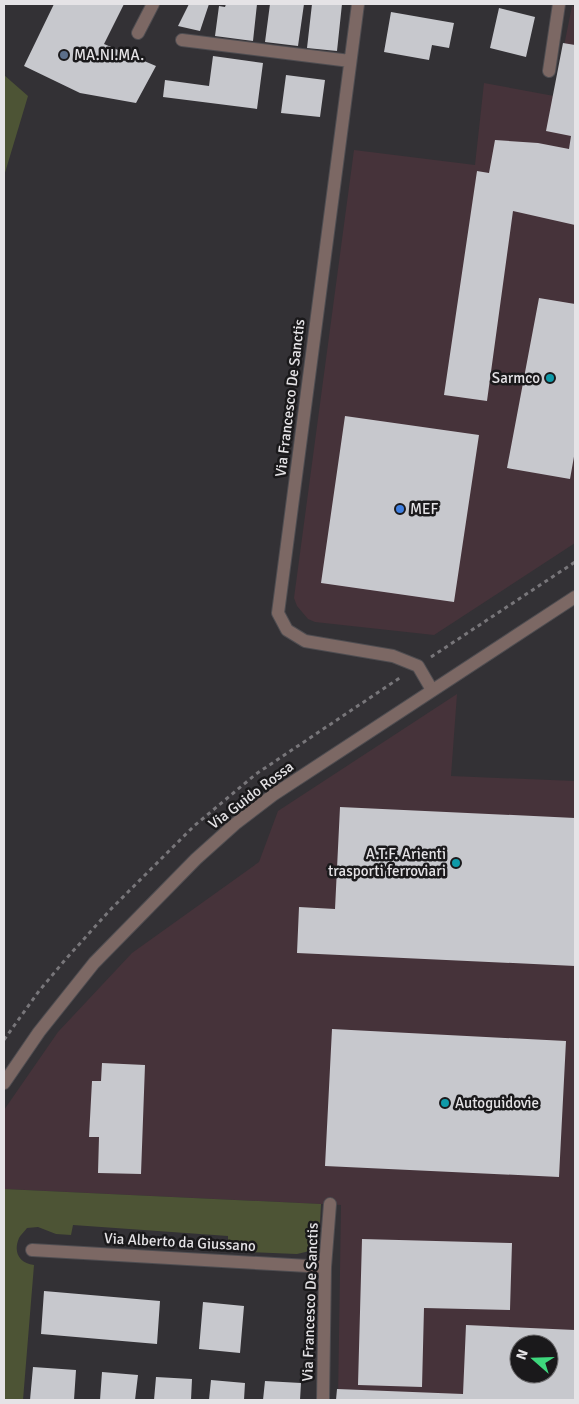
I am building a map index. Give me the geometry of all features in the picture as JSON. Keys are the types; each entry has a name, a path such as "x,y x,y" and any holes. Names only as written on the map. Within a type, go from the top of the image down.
{"street":[{"path":"138,34 153,4"},
{"name":"Via Francesco De Sanctis","path":"358,4 278,613 287,630 305,641 393,656 418,666 432,690"},
{"path":"549,70 556,4"},
{"path":"182,40 350,61"},
{"name":"Via Guido Rossa","path":"4,1083 39,1032 94,963 196,858 235,824 273,795 575,597"},
{"name":"Via Francesco De Sanctis","path":"322,1400 325,1267 330,1204"},
{"name":"Via Alberto da Giussano","path":"32,1250 325,1267"}],"shaded area":[{"path":"572,6 575,7 575,543 434,635 315,622 308,619 297,606 294,598 354,150 475,165 484,83 554,96"},
{"path":"457,694 451,776 575,781 575,1400 338,1400 341,1205 4,1189 4,1110 58,1032 132,953 259,862 278,811"}],"green space":[{"path":"4,75 28,96 4,176"},
{"path":"4,1189 321,1204 319,1241 314,1250 297,1254 228,1251 228,1236 73,1225 71,1235 56,1234 38,1227 27,1228 17,1243 17,1252 21,1259 34,1265 23,1400 4,1400"}],"building":[{"name":"MA.NI.MA.","path":"54,4 124,4 104,44 156,66 136,103 80,93 24,66"},
{"path":"189,4 209,4 200,31 178,26"},
{"path":"226,4 257,4 253,41 215,36 219,6 225,7"},
{"path":"270,4 304,4 298,46 265,42"},
{"path":"312,4 342,4 337,51 307,48"},
{"path":"499,8 535,17 526,57 490,48"},
{"path":"391,12 454,23 449,48 432,45 429,60 384,52"},
{"path":"563,43 575,45 575,225 513,211 487,401 444,395 477,171 489,173 495,140 538,143 569,149 571,136 546,131"},
{"path":"213,56 263,63 257,109 163,97 165,80 209,86"},
{"path":"286,75 325,80 320,117 281,113"},
{"name":"Sarmco","path":"539,298 575,304 575,451 570,479 507,468"},
{"name":"MEF","path":"345,416 479,435 454,602 321,583"},
{"name":"A.T.F. Arienti trasporti ferroviari","path":"340,807 575,818 575,966 297,953 299,907 335,909"},
{"name":"Autoguidovie","path":"332,1029 566,1041 559,1177 325,1166"},
{"path":"102,1063 145,1065 141,1174 98,1173 99,1137 89,1137 92,1081 101,1081"},
{"path":"362,1239 512,1243 510,1310 424,1308 422,1387 358,1385"},
{"path":"44,1291 160,1301 157,1344 41,1334"},
{"path":"203,1302 244,1306 240,1353 199,1349"},
{"path":"466,1325 575,1330 575,1400 336,1400 337,1389 463,1394"},
{"path":"33,1367 76,1370 74,1400 30,1400"},
{"path":"102,1372 138,1375 135,1400 100,1400"},
{"path":"156,1377 192,1379 191,1400 154,1400"},
{"path":"211,1380 245,1383 244,1400 209,1400"},
{"path":"265,1381 301,1383 300,1400 263,1400"}],"place":[{"name":"MA.NI.MA.","path":"64,55"},
{"name":"Sarmco","path":"550,378"},
{"name":"MEF","path":"400,509"},
{"name":"A.T.F. Arienti trasporti ferroviari","path":"456,863"},
{"name":"Autoguidovie","path":"445,1103"}]}
